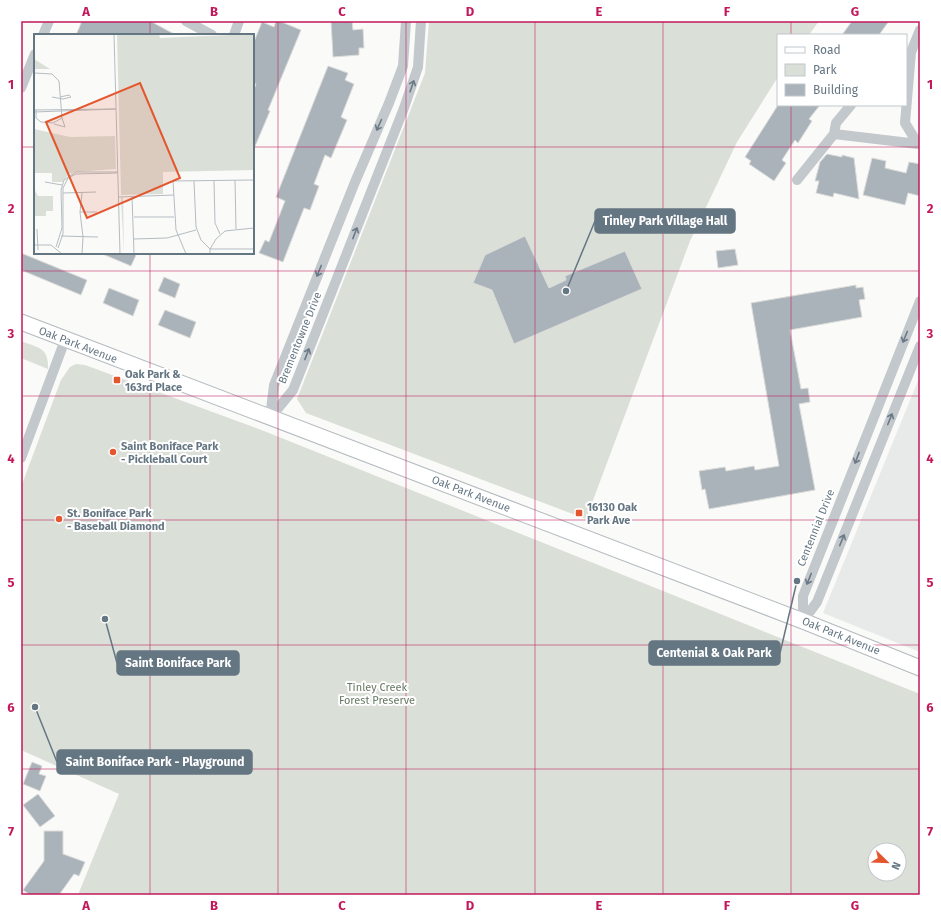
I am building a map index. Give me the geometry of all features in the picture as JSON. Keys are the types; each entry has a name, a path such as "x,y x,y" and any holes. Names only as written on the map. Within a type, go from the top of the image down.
{"street":[{"path":"43,34 49,21"},
{"path":"186,21 210,34"},
{"path":"234,34 239,21"},
{"name":"Brementowne Drive","path":"270,418 274,385 403,66 406,21"},
{"name":"Brementowne Drive","path":"270,418 293,390 404,108 418,67 422,21"},
{"path":"907,77 908,54 920,30"},
{"path":"21,88 34,56"},
{"path":"389,103 404,108"},
{"path":"797,180 834,134 836,123 850,106"},
{"path":"906,106 905,123 919,144"},
{"path":"834,134 919,144"},
{"name":"Centennial Drive","path":"803,621 803,596 920,301"},
{"name":"Oak Park Avenue","path":"21,322 803,621 920,668"},
{"path":"22,455 65,340"},
{"path":"803,621 817,602 920,346"}],"shaded area":[{"path":"920,376 920,652 823,613"}],"green space":[{"path":"429,21 819,21 810,34 777,34 777,79 737,142 690,241 586,519 306,413 297,399 425,73"},
{"path":"21,341 37,347 44,352 47,356 48,369 21,358"},
{"name":"Tinley Creek Forest Preserve","path":"76,364 85,365 264,431 920,694 920,895 78,895 119,794 21,750 21,487 61,380 70,367"}],"building":[{"path":"82,21 150,21 174,34 76,34"},
{"path":"276,21 279,21 301,30 268,110 270,111 254,149 254,89 256,84 254,83 254,42 262,22 274,27"},
{"path":"331,21 352,21 353,30 363,29 364,48 359,48 359,55 333,57"},
{"path":"852,21 889,21 880,34 843,34"},
{"path":"328,66 348,73 345,80 354,84 341,117 347,120 331,158 325,155 314,184 319,186 310,210 304,208 283,262 259,253 265,240 269,242 285,201 276,197"},
{"path":"777,106 819,106 809,119 812,121 798,143 795,140 782,160 786,163 774,181 749,164 751,161 745,157"},
{"path":"827,154 842,157 842,155 854,158 859,199 834,193 833,197 816,193 819,181 815,181 820,162"},
{"path":"872,158 886,161 885,168 906,173 909,162 920,164 920,196 908,193 905,205 863,195"},
{"path":"525,236 549,288 566,280 565,276 625,251 642,289 514,344 492,290 473,283 485,255"},
{"path":"735,249 738,265 718,268 716,251"},
{"path":"21,253 87,280 81,295 21,270"},
{"path":"102,254 137,254 131,266"},
{"path":"164,277 180,284 175,298 158,291"},
{"path":"856,285 856,288 863,287 865,299 859,300 862,317 790,330 801,389 808,388 810,402 799,404 815,490 709,509 705,489 702,490 699,471 725,467 726,471 754,466 755,470 779,466 751,303"},
{"path":"109,288 139,300 133,316 103,303"},
{"path":"165,310 196,322 190,338 158,325"},
{"path":"32,762 42,766 39,774 46,776 40,791 23,784"},
{"path":"38,794 55,816 40,827 23,805"},
{"path":"44,831 63,831 63,854 85,862 79,876 74,874 59,895 30,895 23,890 44,861"}],"place":[{"name":"Tinley Park Village Hall","path":"566,291"},
{"name":"Oak Park & 163rd Place","path":"117,380"},
{"name":"Saint Boniface Park - Pickleball Court","path":"113,452"},
{"name":"16130 Oak Park Ave","path":"579,513"},
{"name":"St. Boniface Park - Baseball Diamond","path":"59,519"},
{"name":"Centenial & Oak Park","path":"797,581"},
{"name":"Saint Boniface Park","path":"105,619"},
{"name":"Saint Boniface Park - Playground","path":"35,707"}]}
